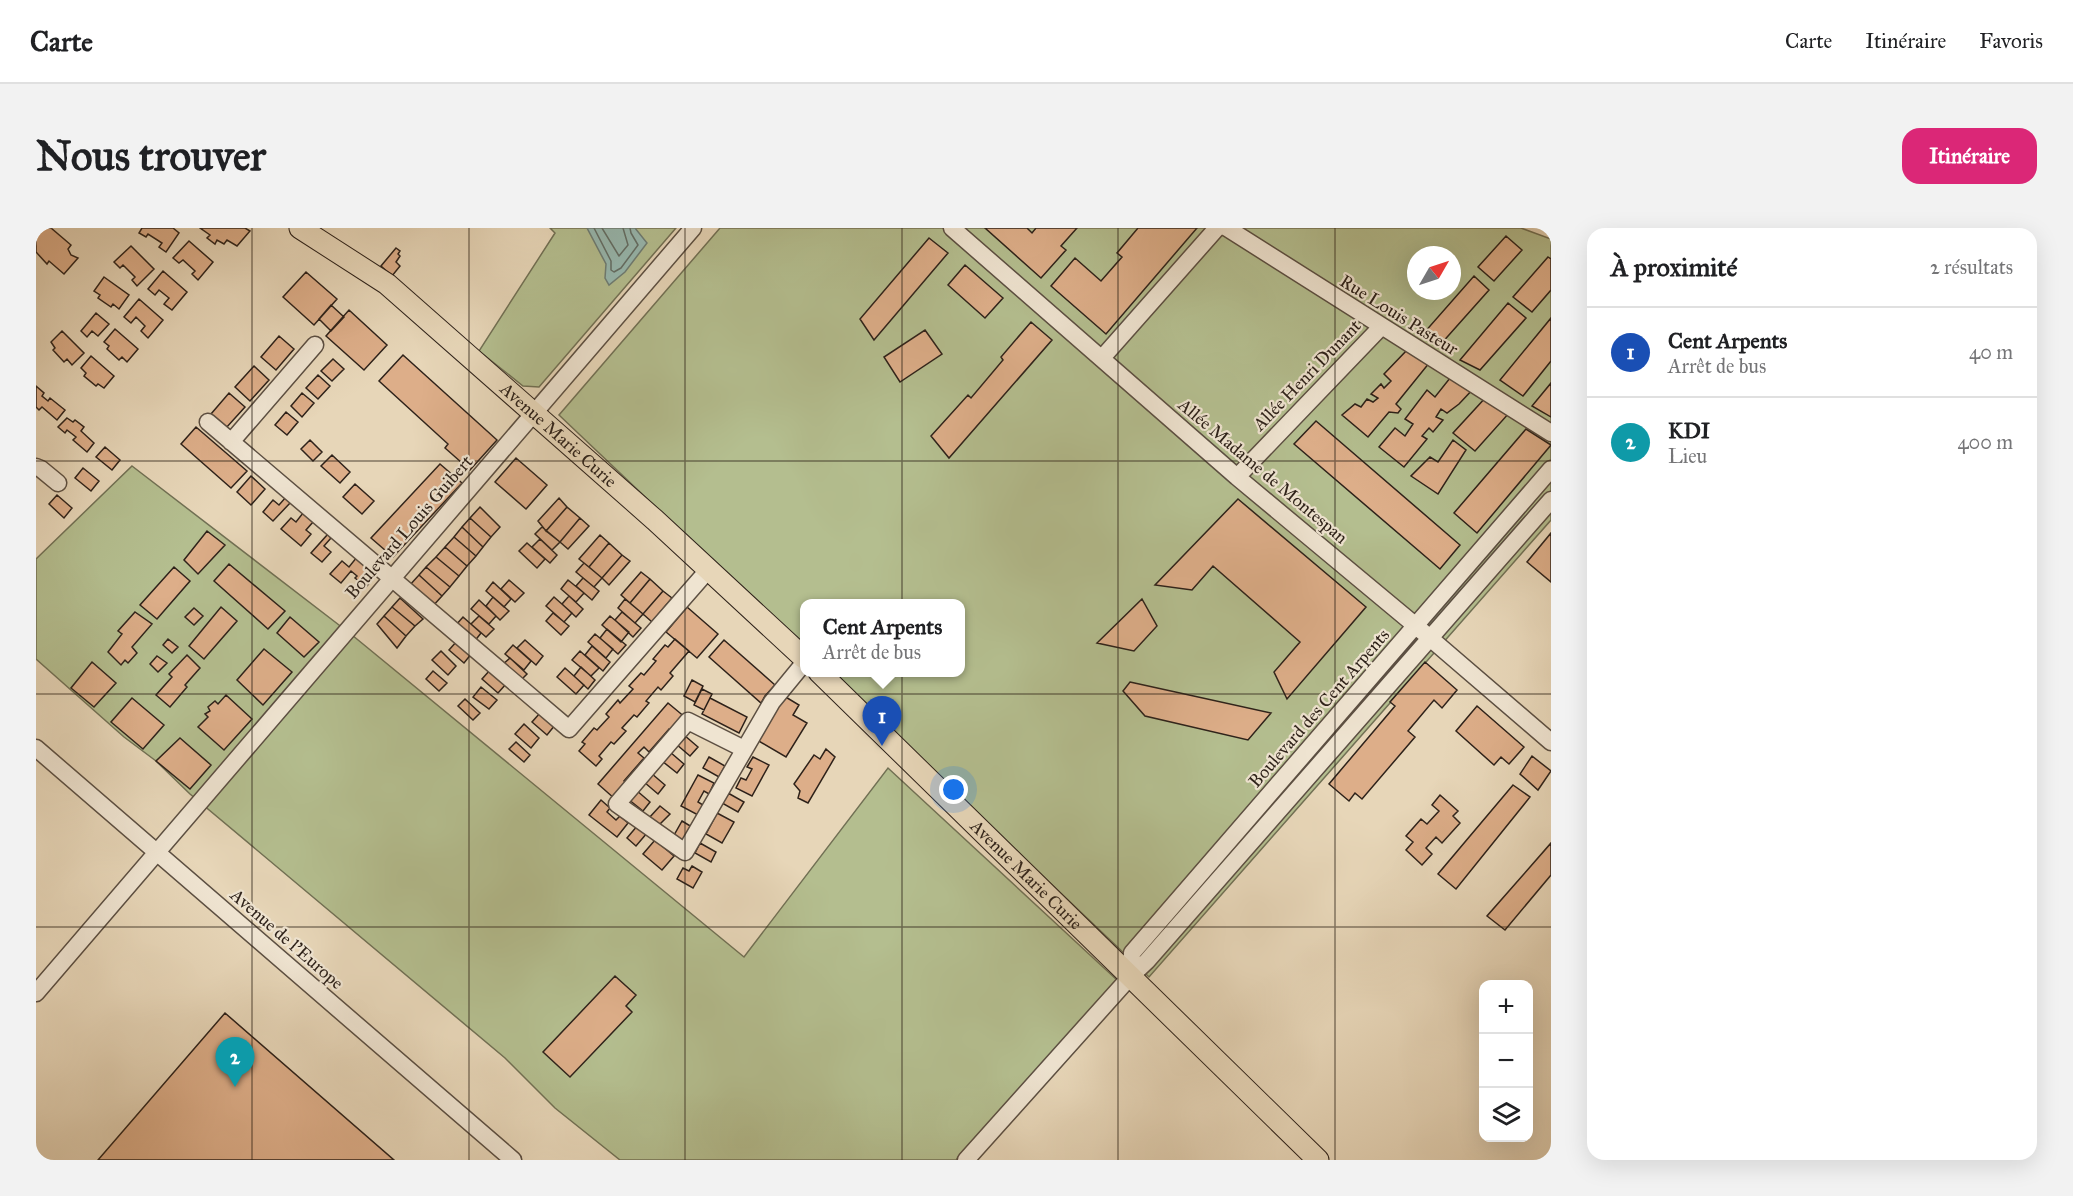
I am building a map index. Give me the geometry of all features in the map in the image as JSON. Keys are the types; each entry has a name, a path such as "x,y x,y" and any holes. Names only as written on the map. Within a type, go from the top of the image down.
{"main road":[{"name":"Avenue Marie Curie","path":"300,228 387,284 534,412 800,654"},
{"name":"Avenue Marie Curie","path":"824,677 1318,1160"}],"street":[{"name":"Boulevard Louis Guibert","path":"36,993 693,228"},
{"name":"Allée Madame de Montespan","path":"952,228 1237,477 1551,742"},
{"path":"1102,358 1217,228"},
{"name":"Rue Louis Pasteur","path":"1227,228 1551,433"},
{"name":"Allée Henri Dunant","path":"1237,477 1381,327"},
{"path":"231,442 315,345"},
{"path":"208,422 569,729 709,569"},
{"path":"36,467 58,483"},
{"name":"Boulevard des Cent Arpents","path":"1130,977 1132,953 1551,469"},
{"name":"Boulevard des Cent Arpents","path":"966,1160 1130,977 1147,961 1551,500"},
{"path":"744,749 688,722 617,804 685,852 772,702 800,668"},
{"name":"Avenue de l'Europe","path":"36,748 513,1160"}],"green space":[{"path":"550,228 676,228 539,387 523,386 479,351 555,233"},
{"path":"720,228 1521,228 1551,239 1551,520 1149,977 833,677 965,677 965,599 800,599 800,644 559,415"},
{"path":"132,466 352,635 744,957 888,768 1117,980 956,1160 620,1160 555,1108 505,1058 190,794 156,761 124,737 36,659 36,559"}],"water":[{"path":"587,228 635,228 647,243 625,272 609,285 605,278 606,264"}],"building":[{"path":"36,228 51,228 71,245 68,249 71,255 78,258 64,274 49,261 47,264 36,252"},
{"path":"142,228 173,228 179,233 166,252 159,247 162,243 148,234 146,237 139,233"},
{"path":"200,228 245,228 250,231 237,246 227,240 224,244 217,240 215,244 207,238 210,235"},
{"path":"985,228 1027,228 1032,233 1036,228 1077,228 1061,246 1066,250 1041,278"},
{"path":"1138,228 1197,228 1106,334 1051,286 1075,258 1101,281 1122,257 1117,253"},
{"path":"1506,236 1522,250 1494,281 1478,267"},
{"path":"929,238 948,253 874,340 860,319"},
{"path":"189,241 213,262 198,280 192,274 195,271 183,260 179,263 173,258"},
{"path":"131,246 154,269 137,286 132,280 135,277 123,265 120,268 114,262"},
{"path":"396,248 400,251 396,262 400,266 392,276 381,266"},
{"path":"1548,257 1551,259 1551,290 1532,312 1513,297"},
{"path":"965,265 1003,298 985,318 948,285"},
{"path":"163,271 187,292 172,310 164,304 169,298 159,290 155,295 148,289"},
{"path":"306,272 337,299 314,325 283,297"},
{"path":"1474,276 1489,290 1440,345 1423,334 1453,300 1461,300 1461,291"},
{"path":"104,277 129,295 119,309 113,304 111,307 98,298 100,295 94,291"},
{"path":"139,299 163,320 148,338 141,331 145,326 136,317 131,323 124,317"},
{"path":"1508,303 1526,318 1480,370 1460,360"},
{"path":"331,305 344,317 331,331 319,319"},
{"path":"349,310 387,345 364,370 326,336"},
{"path":"96,313 109,324 98,336 92,331 87,337 81,331"},
{"path":"1551,318 1551,361 1523,396 1500,380"},
{"path":"1031,322 1052,340 949,458 931,436 968,395 971,398 1003,360 1001,357"},
{"path":"115,329 138,349 127,362 122,357 119,360 107,349 109,346 104,342"},
{"path":"925,330 942,354 900,382 884,357"},
{"path":"62,331 84,353 72,365 67,359 64,362 53,350 55,348 51,342"},
{"path":"279,336 294,349 276,370 261,357"},
{"path":"1408,349 1430,362 1396,404 1401,409 1398,413 1389,412 1368,437 1342,415 1355,404 1361,407 1367,399 1373,402 1378,398 1371,394 1381,384 1384,388 1391,381 1384,374"},
{"path":"403,355 497,440 470,470 445,448 448,444 379,381"},
{"path":"91,356 114,376 104,388 98,384 96,386 84,376 86,373 81,368"},
{"path":"333,359 344,369 332,381 321,371"},
{"path":"254,366 269,380 250,401 235,387"},
{"path":"1454,373 1474,388 1447,413 1441,409 1436,417 1443,420 1433,432 1429,428 1422,436 1427,439 1404,467 1379,447 1395,428 1405,436 1413,424 1405,419 1427,390 1435,397"},
{"path":"318,375 330,386 318,399 306,388"},
{"path":"1551,383 1551,417 1532,406"},
{"path":"36,386 44,393 42,396 48,401 50,398 65,410 57,420 42,407 39,410 36,407"},
{"path":"229,393 245,407 226,428 211,414"},
{"path":"302,393 314,403 302,417 291,406"},
{"path":"1487,396 1510,412 1475,451 1453,433"},
{"path":"286,412 298,422 287,435 275,425"},
{"path":"67,418 73,422 75,420 84,427 81,431 94,443 87,452 73,440 76,437 67,430 65,433 58,427"},
{"path":"1316,421 1460,545 1440,569 1294,444"},
{"path":"196,427 247,471 231,488 181,444"},
{"path":"1526,429 1551,445 1477,533 1454,513"},
{"path":"310,440 322,452 313,461 301,449"},
{"path":"1453,440 1466,450 1438,494 1411,476 1430,457 1438,462"},
{"path":"105,447 120,460 112,470 96,457"},
{"path":"332,455 350,472 340,483 321,466"},
{"path":"516,458 547,485 526,509 495,482"},
{"path":"440,464 462,483 393,557 371,538"},
{"path":"83,468 99,481 91,491 75,478"},
{"path":"251,476 265,489 251,505 237,492"},
{"path":"355,484 374,501 362,514 343,497"},
{"path":"57,495 72,508 64,518 49,504"},
{"path":"286,497 291,502 273,521 263,512 273,500 279,505"},
{"path":"559,498 567,507 546,531 538,521"},
{"path":"1238,499 1366,607 1287,699 1274,672 1300,642 1213,566 1192,590 1155,585"},
{"path":"480,507 500,527 491,537 470,518"},
{"path":"567,507 580,518 560,542 546,531"},
{"path":"303,513 313,522 306,530 311,534 301,546 281,529 291,518 296,522"},
{"path":"470,518 491,537 483,547 462,527"},
{"path":"580,518 589,526 568,549 560,542"},
{"path":"462,527 483,547 476,556 454,537"},
{"path":"542,527 560,542 552,550 535,534"},
{"path":"207,531 225,545 198,574 184,560"},
{"path":"1551,533 1551,582 1527,562"},
{"path":"328,534 331,538 324,546 331,552 322,562 311,553"},
{"path":"600,535 609,543 589,567 579,559"},
{"path":"454,537 476,556 467,566 445,547"},
{"path":"540,539 557,555 550,563 532,547"},
{"path":"527,543 545,559 537,568 519,551"},
{"path":"609,543 622,555 602,578 589,567"},
{"path":"445,547 467,566 459,576 436,557"},
{"path":"622,555 630,561 609,585 602,578"},
{"path":"357,557 377,574 366,587 355,578 357,576 351,571 341,583 330,574 342,561 349,567"},
{"path":"436,557 459,576 450,587 426,567"},
{"path":"584,563 602,578 594,587 576,572"},
{"path":"229,564 285,611 268,629 214,581"},
{"path":"174,567 190,581 157,619 140,605"},
{"path":"426,567 450,587 442,596 419,575"},
{"path":"641,572 650,579 630,603 621,595"},
{"path":"419,575 442,596 432,607 409,586"},
{"path":"583,578 599,591 592,600 576,586"},
{"path":"650,579 663,591 643,614 630,603"},
{"path":"509,580 524,593 515,602 501,589"},
{"path":"568,580 584,593 576,602 561,589"},
{"path":"493,582 511,599 504,607 486,591"},
{"path":"663,591 672,598 652,622 643,614"},
{"path":"569,596 583,609 576,617 562,604"},
{"path":"493,597 509,611 500,620 486,606"},
{"path":"554,597 572,613 564,622 546,606"},
{"path":"400,598 423,619 415,626 392,607"},
{"path":"625,599 643,614 635,623 618,608"},
{"path":"1142,599 1157,626 1134,651 1097,643"},
{"path":"479,600 496,616 489,624 471,609"},
{"path":"221,607 237,621 204,659 189,646"},
{"path":"392,607 415,626 406,636 384,616"},
{"path":"687,607 718,634 697,658 666,632"},
{"path":"194,608 203,616 194,625 185,617"},
{"path":"135,612 152,624 132,647 137,653 128,663 125,660 121,665 108,652 122,634 118,631"},
{"path":"622,612 641,628 633,637 615,620"},
{"path":"553,613 569,626 561,635 546,621"},
{"path":"384,616 406,636 397,648 377,624"},
{"path":"479,616 494,629 486,637 471,624"},
{"path":"610,616 629,632 621,642 602,625"},
{"path":"290,617 319,642 304,657 277,633"},
{"path":"463,617 481,633 474,642 456,625"},
{"path":"607,629 626,645 618,654 600,638"},
{"path":"595,634 613,649 606,658 588,642"},
{"path":"168,639 178,647 172,653 163,645"},
{"path":"675,639 689,651 670,673 673,676 661,690 658,687 646,701 649,703 637,717 634,715 622,728 626,731 614,744 611,742 599,756 602,759 596,766 579,751 585,744 582,742 594,728 597,730 609,717 606,714 618,700 620,703 633,689 629,686 641,673 644,675 656,661 653,659 665,645 668,647"},
{"path":"525,640 543,656 536,665 517,648"},
{"path":"724,640 775,685 761,703 709,657"},
{"path":"457,641 472,653 464,663 449,650"},
{"path":"513,645 531,661 524,670 505,654"},
{"path":"592,646 610,662 603,671 585,655"},
{"path":"264,649 292,672 263,705 237,680"},
{"path":"441,651 456,666 448,675 432,660"},
{"path":"580,651 599,668 591,676 572,660"},
{"path":"187,655 200,668 170,707 156,695 172,677 169,674"},
{"path":"157,656 167,663 158,672 150,664"},
{"path":"510,658 527,674 520,681 501,666"},
{"path":"92,662 116,683 94,707 71,688"},
{"path":"1425,662 1457,690 1442,708 1434,700 1408,731 1415,737 1362,799 1355,793 1349,801 1329,784 1395,706 1390,702"},
{"path":"581,667 595,680 588,689 574,676"},
{"path":"565,668 584,685 576,694 557,677"},
{"path":"490,670 506,684 498,693 482,679"},
{"path":"433,671 447,683 439,691 426,679"},
{"path":"692,680 703,686 695,702 684,696"},
{"path":"1130,682 1271,713 1248,740 1145,716 1123,691"},
{"path":"481,687 497,700 489,709 473,697"},
{"path":"702,689 712,694 704,710 694,705"},
{"path":"226,695 252,719 224,750 198,727 208,717 205,714 210,711 208,707 215,701 218,704"},
{"path":"784,696 799,705 793,715 807,723 786,757 757,740"},
{"path":"132,698 164,725 143,749 111,722"},
{"path":"710,698 747,717 739,733 702,714"},
{"path":"465,699 480,713 473,720 458,706"},
{"path":"668,703 686,718 673,733 669,729 649,752 644,747 638,753 644,758 624,781 628,784 615,799 598,784"},
{"path":"1477,706 1524,747 1509,764 1501,757 1494,765 1456,731"},
{"path":"540,713 555,725 547,735 532,722"},
{"path":"524,724 539,738 531,748 515,734"},
{"path":"684,735 698,747 690,756 676,744"},
{"path":"180,738 211,765 190,789 156,761"},
{"path":"516,742 530,755 524,762 509,749"},
{"path":"826,749 835,757 808,803 798,798 800,791 794,784 814,755 820,759"},
{"path":"670,752 684,764 677,773 662,761"},
{"path":"1532,756 1551,771 1538,790 1520,774"},
{"path":"709,757 725,766 719,777 703,768"},
{"path":"753,757 769,765 752,796 736,788 741,778 746,780 752,769 747,767"},
{"path":"651,773 665,785 658,794 644,782"},
{"path":"698,775 714,783 709,794 704,791 698,802 703,805 698,815 681,806"},
{"path":"1513,785 1530,797 1456,889 1438,874"},
{"path":"636,790 650,802 643,811 628,799"},
{"path":"728,793 744,802 738,812 722,803"},
{"path":"1440,795 1458,811 1453,816 1460,823 1442,843 1436,837 1426,848 1432,854 1422,865 1406,850 1413,842 1406,836 1421,819 1427,824 1439,811 1432,805"},
{"path":"601,800 610,808 607,812 616,820 620,816 628,823 617,837 589,815"},
{"path":"660,806 670,814 658,826 649,818"},
{"path":"717,813 734,822 722,843 706,834"},
{"path":"682,821 692,827 683,843 673,837"},
{"path":"638,825 647,833 636,846 627,838"},
{"path":"655,840 674,856 662,870 643,854"},
{"path":"700,843 716,852 711,862 695,853"},
{"path":"1551,843 1551,875 1505,930 1487,916"},
{"path":"692,866 702,872 693,888 677,879 683,868 689,871"},
{"path":"615,976 636,995 626,1006 632,1012 570,1077 543,1052"},
{"path":"225,1013 394,1160 98,1160"}],"place":[{"name":"Cent Arpents","path":"882,746"},
{"name":"KDI","path":"235,1087"}]}
